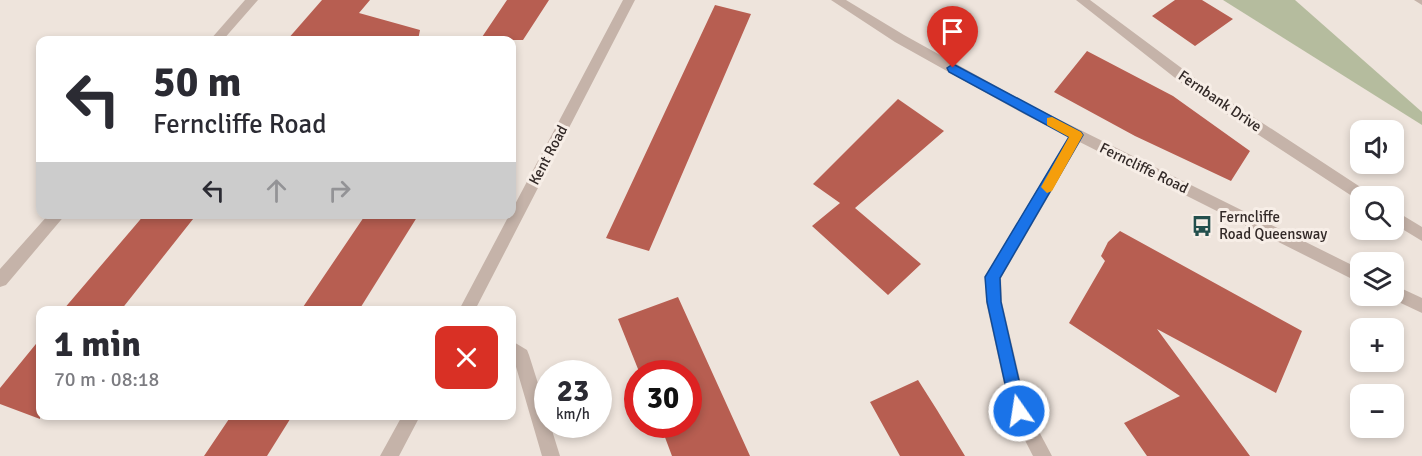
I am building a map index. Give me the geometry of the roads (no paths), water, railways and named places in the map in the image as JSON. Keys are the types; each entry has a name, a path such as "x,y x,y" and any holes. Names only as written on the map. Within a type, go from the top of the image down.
{"street":[{"path":"220,36 252,0"},
{"name":"Kent Road","path":"516,216 628,0"},
{"name":"Ferncliffe Road","path":"837,0 891,35 1077,135 1350,271"},
{"name":"Fernbank Drive","path":"1082,0 1198,88 1350,187"},
{"path":"1043,456 1019,411 994,302 993,277 1077,135"},
{"path":"0,280 55,219"},
{"name":"Kent Road","path":"469,306 514,219"},
{"path":"1404,223 1422,235"},
{"path":"1404,297 1422,306"},
{"path":"516,352 521,356 551,456"},
{"path":"389,456 409,420"}],"place":[{"name":"Ferncliffe Road Queensway","path":"1202,226"}]}
